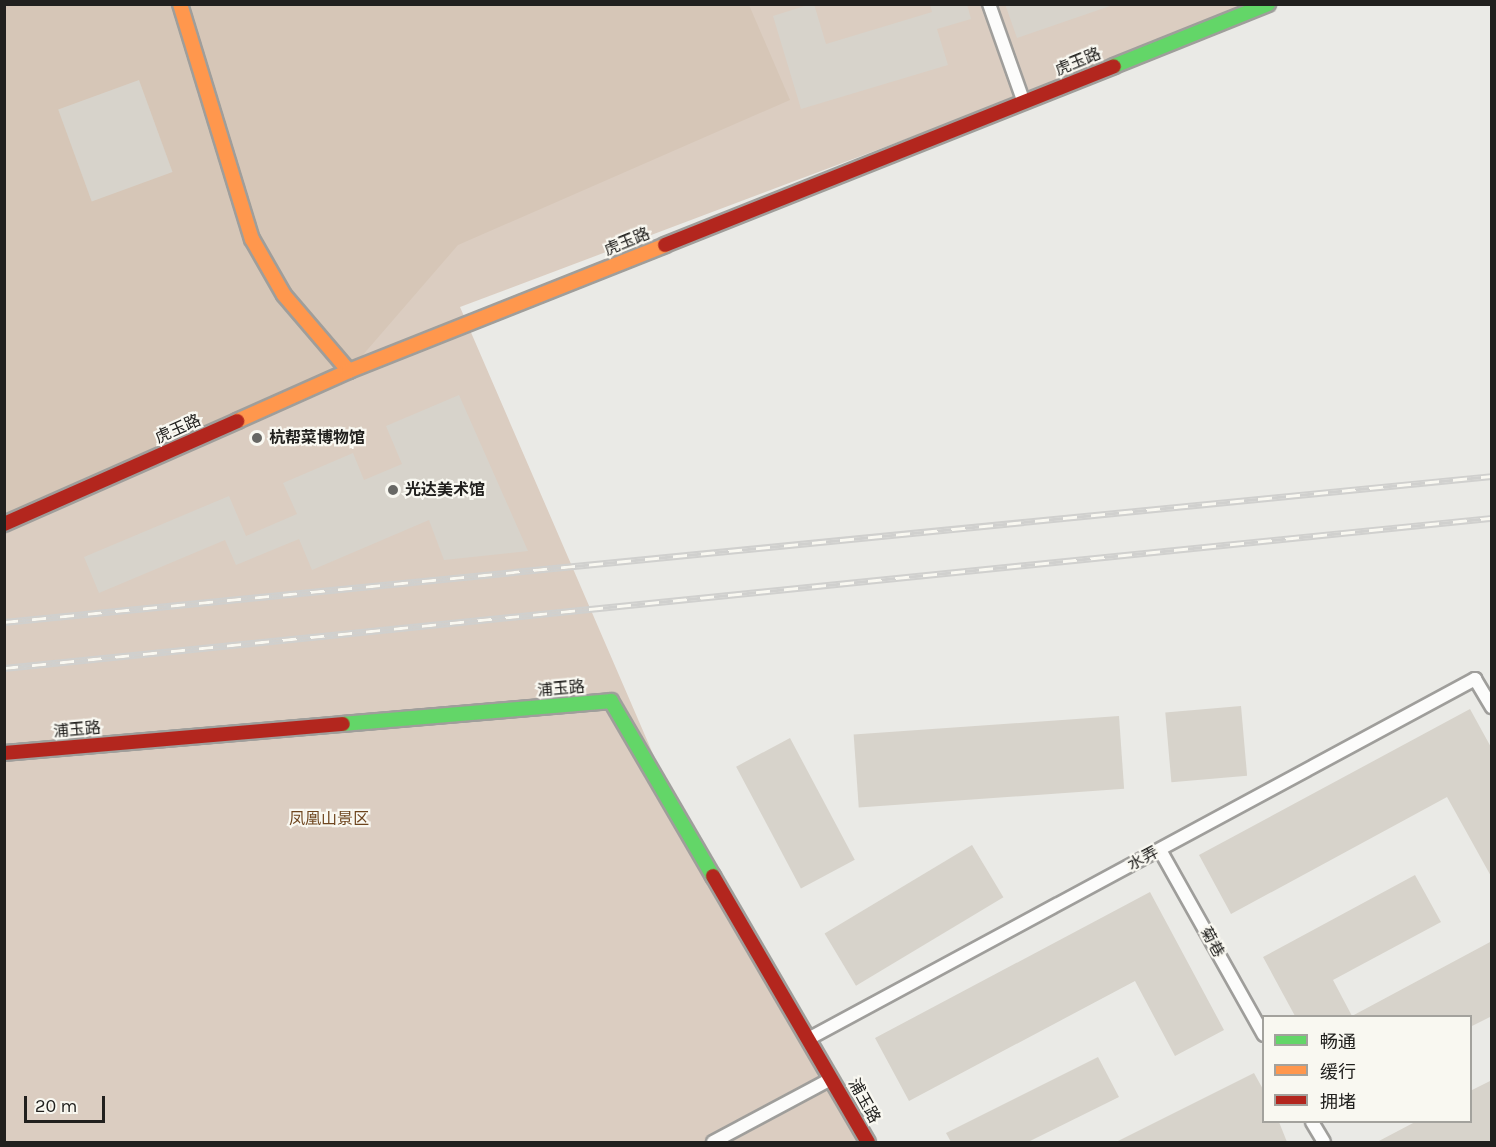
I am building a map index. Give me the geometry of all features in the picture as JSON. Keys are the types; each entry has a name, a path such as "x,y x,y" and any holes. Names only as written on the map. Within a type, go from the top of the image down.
{"street":[{"path":"180,4 252,239 284,295 349,371"},
{"name":"虎玉路","path":"4,524 349,371 1024,101 1242,10 1268,4"},
{"name":"浦玉路","path":"4,753 611,701 810,1038 868,1143"}],"lane":[{"path":"989,4 1024,101"},
{"name":"水弄","path":"810,1038 1475,679 1491,707"},
{"name":"菊巷","path":"1160,850 1262,1033"},
{"path":"713,1143 833,1078"},
{"path":"1313,1123 1324,1143"}],"green space":[{"name":"凤凰山景区","path":"5,5 1262,5 460,307 666,784 868,1142 5,1142"}],"shaded area":[{"path":"5,5 749,5 790,100 458,245 349,371 5,524"}],"building":[{"path":"814,4 826,44 932,12 930,4 967,4 971,19 937,29 948,65 801,109 773,16"},
{"path":"1005,4 1112,4 1113,5 1017,38"},
{"path":"139,80 173,172 92,202 58,109"},
{"name":"光达美术馆","path":"459,395 528,551 444,560 429,520 312,570 299,539 236,565 225,540 99,593 84,557 229,496 246,536 297,514 283,483 353,453 364,480 402,464 386,426"},
{"path":"1241,706 1247,776 1171,782 1165,713"},
{"path":"1470,709 1492,749 1492,878 1447,797 1231,914 1199,855"},
{"path":"1119,716 1124,789 859,807 854,735"},
{"path":"790,738 855,860 801,888 736,767"},
{"path":"972,845 1003,897 856,986 825,934"},
{"path":"1415,875 1441,922 1333,980 1351,1015 1294,1015 1263,957"},
{"path":"1150,892 1224,1030 1175,1056 1135,981 909,1101 875,1038"},
{"path":"1492,941 1492,1016 1472,1026 1472,1015 1354,1015"},
{"path":"1098,1057 1119,1097 1028,1142 951,1142 946,1133"},
{"path":"1254,1073 1262,1087 1262,1123 1279,1123 1287,1142 1116,1142"},
{"path":"1492,1080 1492,1142 1377,1142 1413,1123 1472,1123 1472,1090"}],"railway":[{"path":"4,622 1492,476"},
{"path":"4,668 1492,518"}],"traffic: fast":[{"path":"1114,66 1268,4"},
{"path":"343,724 611,701 713,876"}],"traffic: slow":[{"path":"180,4 252,239 284,295 349,371"},
{"path":"237,421 349,371 665,245"}],"traffic: jam":[{"path":"665,245 1114,66"},
{"path":"4,524 237,421"},
{"path":"4,753 343,724"},
{"path":"713,876 868,1142"}],"place":[{"name":"杭帮菜博物馆","path":"257,438"},
{"name":"光达美术馆","path":"393,490"}]}
